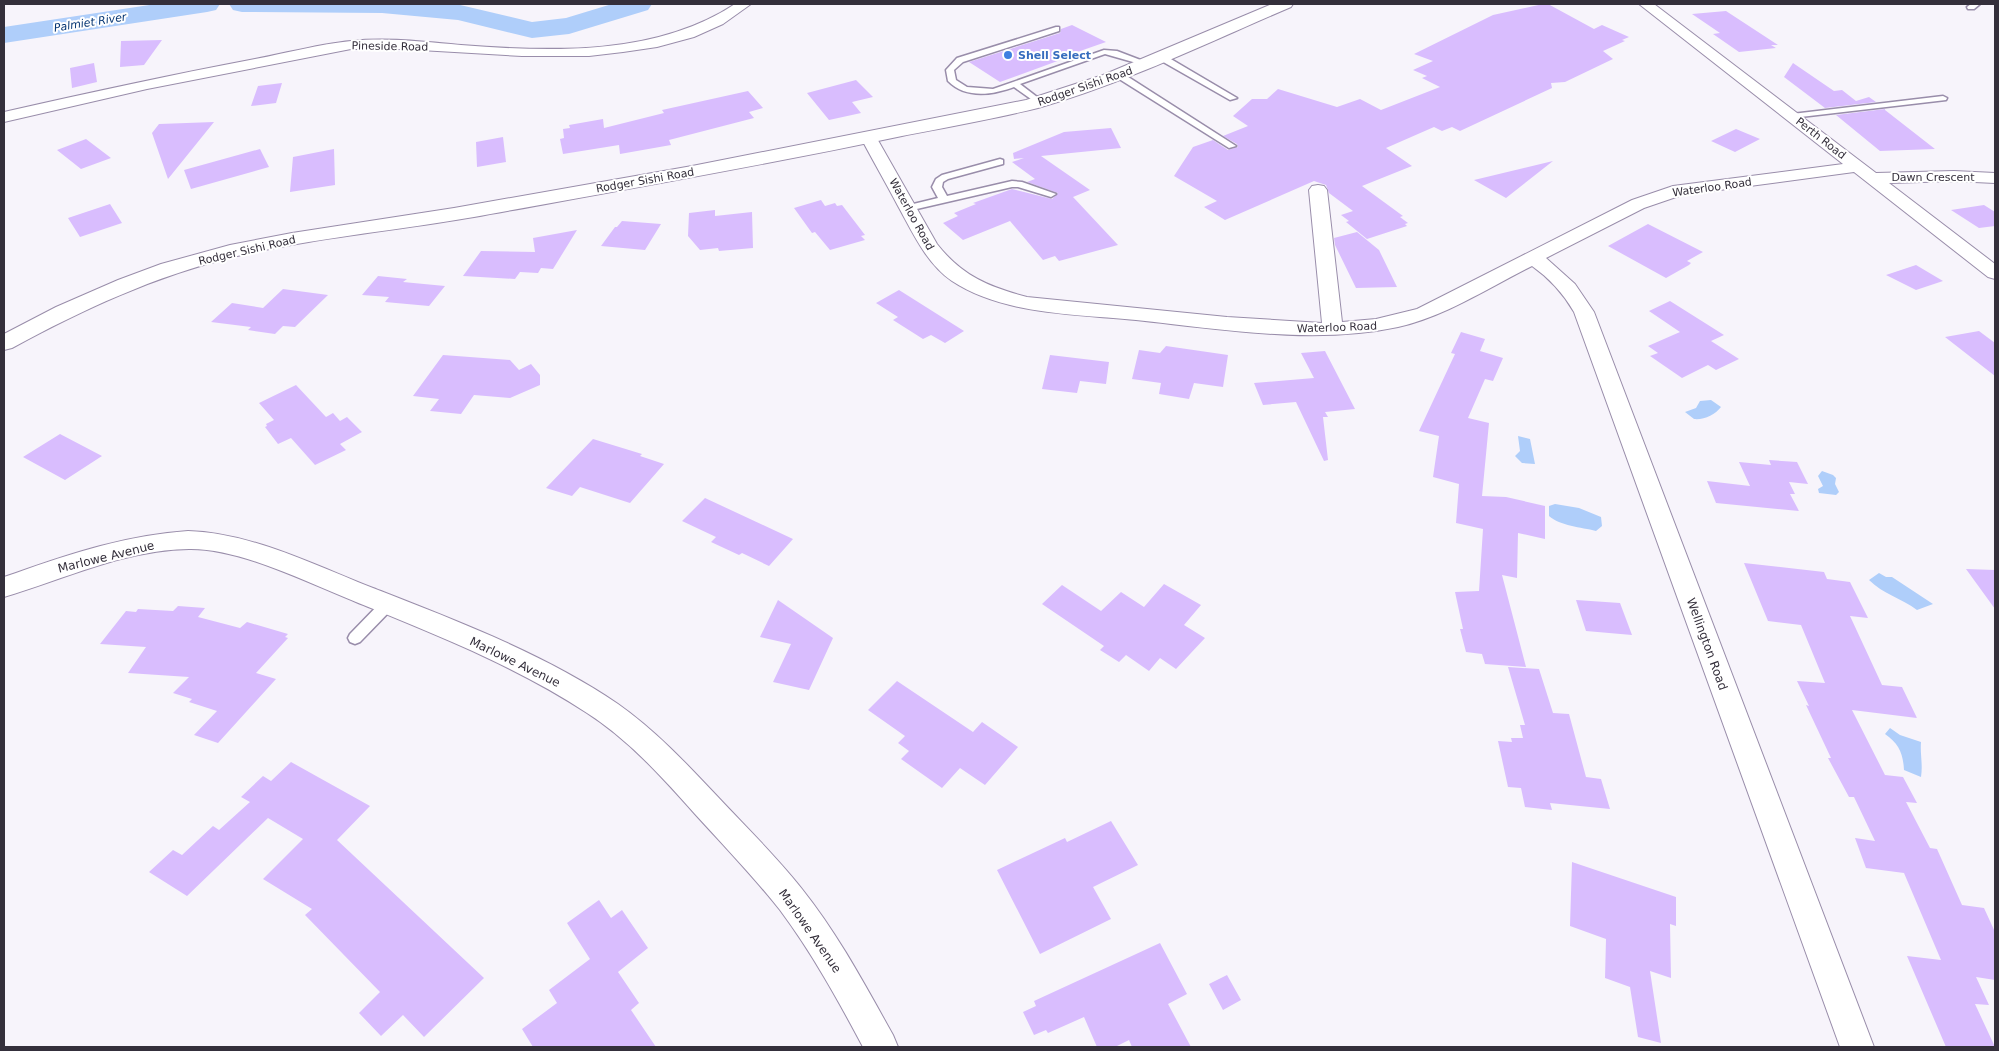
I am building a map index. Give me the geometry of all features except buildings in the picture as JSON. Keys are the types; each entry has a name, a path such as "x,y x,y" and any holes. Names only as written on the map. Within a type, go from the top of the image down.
{"main road":[{"name":"Rodger Sishi Road","path":"4,343 59,314 131,282 170,268 252,246 310,235 458,214 869,138 1038,102 1086,88 1119,75 1285,4"}],"street":[{"name":"Pineside Road","path":"4,117 148,84 351,45 382,44 528,51 590,50 644,45 690,33 719,20 744,4"},
{"name":"Perth Road","path":"1646,4 1995,273"},
{"name":"Waterloo Road","path":"869,138 929,246 943,264 974,286 1009,299 1048,305 1303,329 1374,327 1402,322 1424,313 1638,204 1664,194 1702,186 1864,173"},
{"name":"Dawn Crescent","path":"1864,173 1995,178"},
{"path":"1318,190 1333,329"},
{"name":"Wellington Road","path":"1533,258 1564,282 1584,312 1858,1047"},
{"name":"Marlowe Avenue","path":"4,587 32,576 109,554 154,544 188,540 220,542 249,550 388,604 535,670 609,713 641,738 762,865 792,902 843,978 881,1047"}],"lane":[{"path":"1056,29 968,56 955,63 950,70 952,81 969,90 989,91 1015,84 1104,52 1154,60 1233,98"},
{"path":"1119,75 1232,146"},
{"path":"1015,84 1038,102"},
{"path":"1792,116 1943,98"},
{"path":"944,200 937,187 939,181 945,177 1000,162"},
{"path":"908,208 1012,184 1026,186 1051,194"},
{"path":"355,638 388,604"}],"water":[{"path":"1711,400 1721,407 1709,416 1702,419 1694,419 1685,412 1696,408 1700,401"},
{"path":"1518,436 1530,439 1535,464 1522,463 1515,456 1520,451"},
{"path":"1822,471 1836,478 1835,484 1839,492 1836,495 1819,493 1818,489 1823,486 1818,476"},
{"path":"1555,504 1579,508 1601,517 1602,526 1596,531 1559,522 1549,516 1549,506"},
{"path":"1879,573 1886,577 1892,577 1933,604 1917,610 1874,585 1869,580"},
{"path":"1890,728 1900,735 1921,742 1921,777 1904,770 1903,759 1899,749 1894,741 1885,734"}],"waterway":[{"name":"Palmiet River","path":"4,35 207,4"},
{"name":"Palmiet River","path":"242,4 382,5 459,12 532,30 569,26 639,4"}],"place":[{"name":"Shell Select","path":"1008,55"}]}
